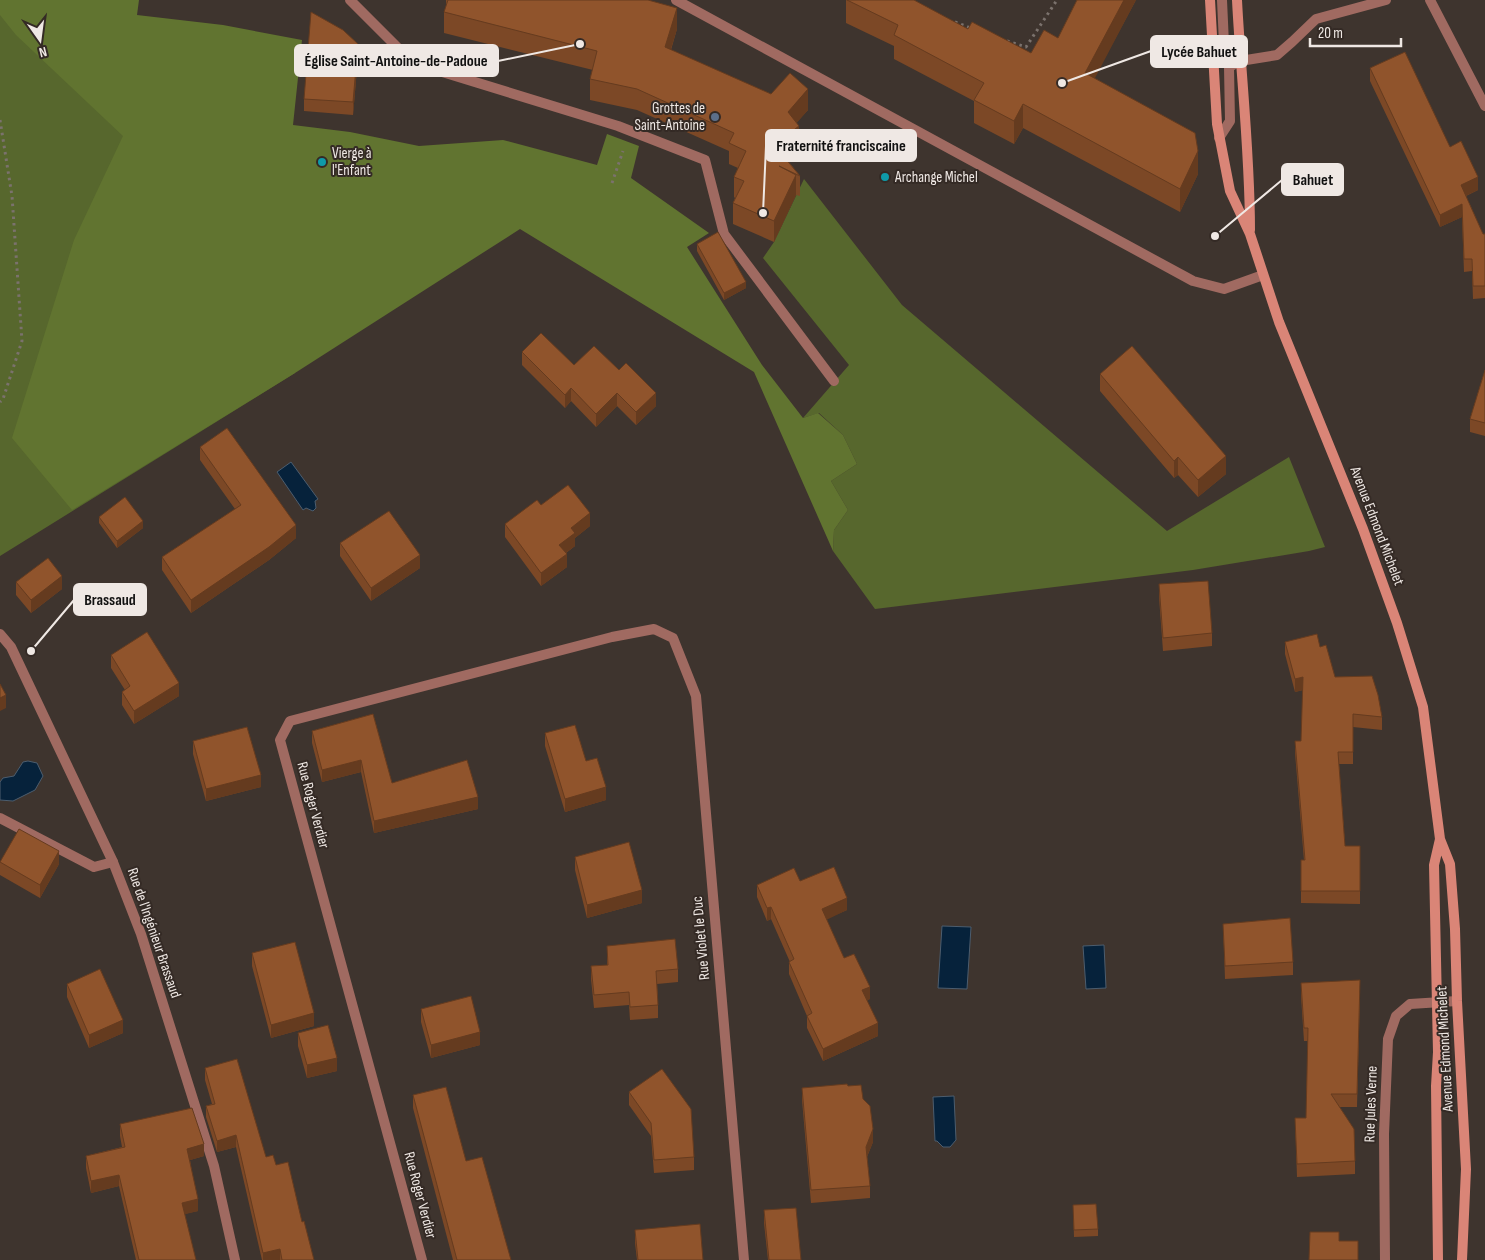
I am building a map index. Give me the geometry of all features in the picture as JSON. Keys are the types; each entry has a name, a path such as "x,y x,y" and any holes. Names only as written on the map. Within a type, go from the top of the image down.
{"main road":[{"name":"Avenue Edmond Michelet","path":"1210,0 1219,138 1230,191 1250,234 1291,351 1364,529 1397,623 1423,707 1440,839 1450,864 1455,929 1466,1169 1462,1260"},
{"name":"Avenue Edmond Michelet","path":"1237,0 1250,188 1250,234"},
{"name":"Avenue Edmond Michelet","path":"1438,1260 1436,1086 1438,1052 1434,865 1440,839"}],"street":[{"path":"350,0 412,63 618,126 705,160 724,234 834,381"},
{"path":"676,0 1193,281 1224,289 1263,275"},
{"path":"1222,0 1224,44 1240,61"},
{"path":"1219,138 1230,121 1229,67 1240,61 1276,54 1292,42 1316,19 1386,0"},
{"path":"1430,0 1485,106"},
{"name":"Rue Roger Verdier","path":"422,1260 280,740 290,722 612,637 654,629"},
{"name":"Rue Violet le Duc","path":"654,629 673,638 696,696 744,1260"},
{"name":"Rue de l'Ingénieur Brassaud","path":"0,634 10,647 113,862 141,934 208,1147 235,1260"},
{"path":"0,818 94,867 113,862"},
{"name":"Rue Jules Verne","path":"1385,1260 1384,1134 1388,1039 1396,1016 1410,1004 1457,1001"}],"path":[{"path":"999,38 1026,47 1057,0"},
{"path":"953,22 980,31"},
{"path":"0,120 12,196 22,341 3,399 0,402"},
{"path":"612,183 623,150"}],"green space":[{"path":"0,0 104,0 295,373 0,556"},
{"path":"0,0 139,0 137,15 223,25 302,40 293,125 350,132 419,146 503,140 597,165 607,134 639,146 631,178 709,233 687,247 762,365 803,418 818,413 843,435 857,464 831,481 848,510 834,530 833,551 754,372 520,229 295,373 72,510 12,438 74,240 123,136 16,35 0,15"},
{"path":"804,179 902,305 1167,531 1289,457 1325,547 1193,570 875,609 833,551 834,530 848,510 831,481 857,464 843,435 819,413 803,418 849,365 763,258 774,242"}],"water":[{"path":"291,462 318,499 315,501 316,508 313,511 306,508 303,510 277,472"},
{"path":"23,762 37,763 43,776 35,790 13,801 0,800 0,782 3,778 14,776"},
{"path":"942,926 971,927 967,989 938,988"},
{"path":"1104,945 1106,988 1086,989 1083,946"},
{"path":"954,1096 956,1140 950,1147 943,1147 935,1141 933,1097"}],"building":[{"path":"448,0 648,0 677,8 665,47 771,94 790,73 808,89 788,112 799,126 774,145 800,176 779,166 796,175 774,221 733,203 744,181 734,177 746,151 729,143 734,133 637,89 590,79 597,51 444,12"},
{"path":"847,0 914,0 968,29 972,22 1031,53 1044,30 1058,38 1077,0 1124,0 1085,73 1195,133 1198,151 1180,189 1023,104 1014,121 974,100 984,83 894,35 898,25"},
{"path":"311,12 343,30 358,44 353,102 304,99"},
{"path":"1405,52 1450,147 1461,141 1478,177 1461,185 1483,234 1485,234 1485,286 1473,286 1472,259 1464,259 1462,204 1440,215 1370,68"},
{"path":"718,232 746,282 724,293 697,244"},
{"path":"541,333 574,365 594,346 619,370 626,363 656,393 636,412 617,393 596,414 571,388 565,395 522,352"},
{"path":"1132,346 1226,456 1198,480 1178,457 1174,461 1100,374"},
{"path":"1485,370 1485,423 1470,419"},
{"path":"227,428 296,525 269,547 191,600 162,557 241,505 200,447"},
{"path":"568,485 590,513 571,528 575,533 559,545 567,554 541,573 505,524 537,500 541,505"},
{"path":"125,497 143,521 117,541 99,517"},
{"path":"389,511 420,555 371,588 340,543"},
{"path":"48,558 62,576 31,600 16,582"},
{"path":"1208,581 1212,633 1163,638 1159,584"},
{"path":"147,632 179,683 134,711 122,692 130,686 111,655"},
{"path":"1317,634 1320,647 1326,645 1335,677 1372,676 1382,717 1353,714 1353,752 1338,752 1345,846 1360,846 1360,891 1301,891 1301,860 1305,860 1295,741 1301,741 1303,677 1295,679 1285,642"},
{"path":"0,684 6,695 0,698"},
{"path":"373,714 392,783 467,760 478,797 374,821 361,760 322,770 312,731"},
{"path":"575,725 586,761 597,758 606,787 565,799 545,733"},
{"path":"247,727 261,775 206,789 193,741"},
{"path":"19,829 59,851 40,885 0,862"},
{"path":"629,842 642,890 587,905 575,857"},
{"path":"834,867 847,898 822,909 844,958 854,954 870,987 862,990 878,1023 823,1049 807,1016 812,1013 789,962 794,959 771,907 767,908 757,885 794,868 800,881"},
{"path":"1290,918 1293,962 1225,966 1223,924"},
{"path":"675,939 678,969 656,971 658,1005 630,1007 629,992 594,995 591,966 608,965 607,946"},
{"path":"295,942 314,1013 271,1025 252,953"},
{"path":"100,969 123,1020 89,1035 67,984"},
{"path":"1360,980 1357,1094 1331,1094 1354,1129 1355,1161 1297,1164 1295,1118 1306,1118 1308,1028 1304,1028 1301,983"},
{"path":"471,996 480,1032 431,1045 421,1009"},
{"path":"328,1025 337,1058 307,1065 298,1033"},
{"path":"237,1059 266,1157 273,1155 276,1165 288,1162 302,1222 304,1221 314,1260 282,1260 280,1249 263,1253 236,1135 217,1141 206,1106 215,1104 205,1068"},
{"path":"662,1069 691,1109 694,1157 654,1160 651,1123 629,1092"},
{"path":"847,1084 848,1086 861,1085 863,1099 870,1106 873,1129 866,1147 870,1186 811,1190 802,1088"},
{"path":"446,1087 466,1161 482,1157 511,1260 457,1260 413,1095"},
{"path":"192,1108 204,1144 187,1149 198,1199 182,1203 196,1260 139,1260 119,1175 91,1181 86,1156 125,1147 120,1124"},
{"path":"1096,1204 1098,1229 1074,1230 1073,1205"},
{"path":"796,1208 801,1260 769,1260 764,1210"},
{"path":"700,1224 703,1260 638,1260 635,1230"},
{"path":"1310,1232 1339,1232 1339,1241 1358,1241 1358,1260 1309,1260"}],"place":[{"name":"Église Saint-Antoine-de-Padoue","path":"580,44"},
{"name":"Lycée Bahuet","path":"1062,83"},
{"name":"Grottes de Saint-Antoine","path":"715,117"},
{"name":"Vierge à l'Enfant","path":"322,162"},
{"name":"Archange Michel","path":"885,177"},
{"name":"Fraternité franciscaine","path":"763,213"},
{"name":"Bahuet","path":"1215,236"},
{"name":"Brassaud","path":"31,651"}]}
